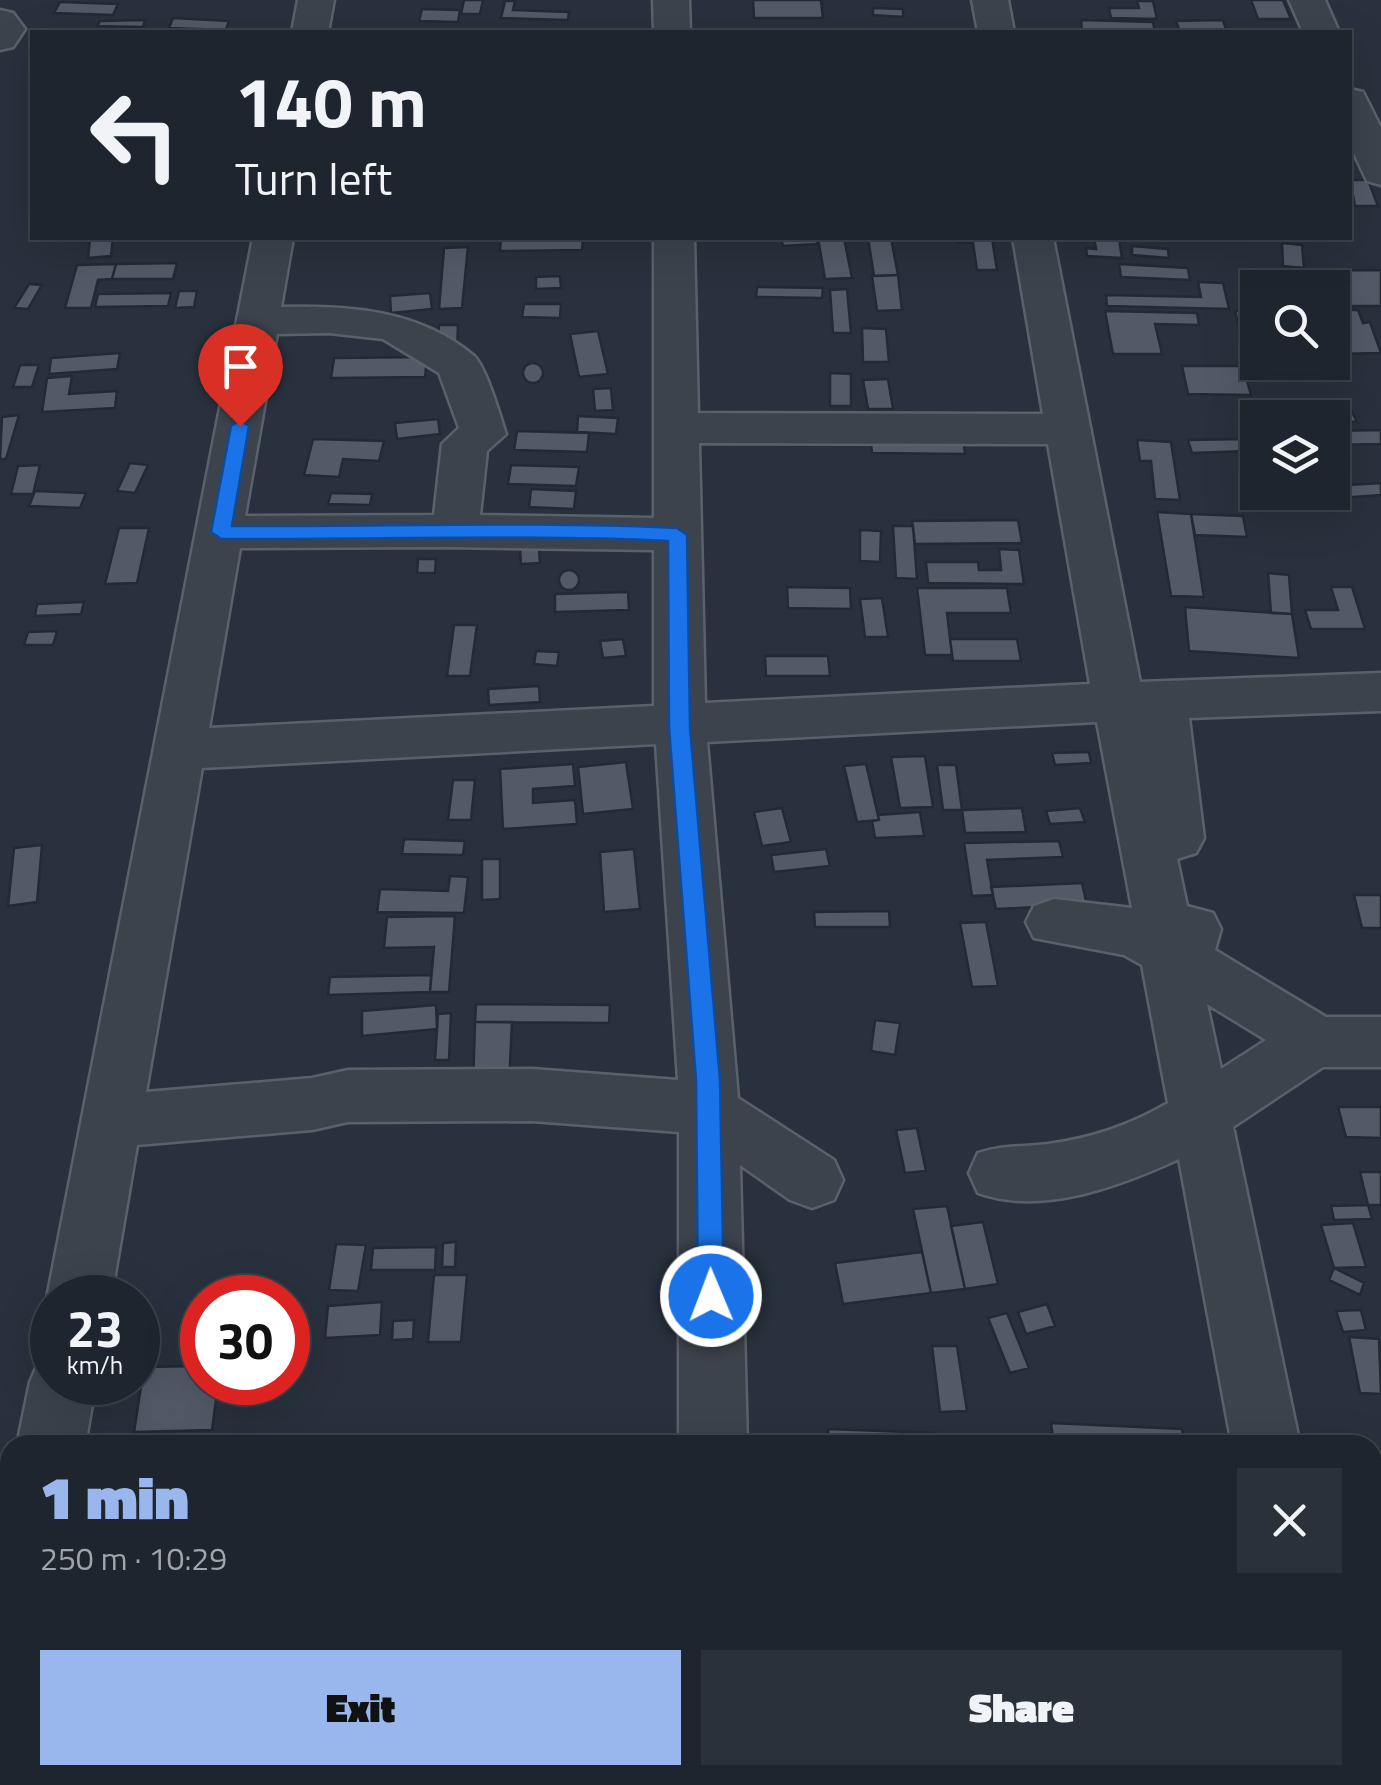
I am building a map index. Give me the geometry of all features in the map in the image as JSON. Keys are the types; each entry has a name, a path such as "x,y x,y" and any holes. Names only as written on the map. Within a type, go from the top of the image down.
{"street":[{"path":"310,30 316,0"},
{"path":"671,0 672,30"},
{"path":"990,0 996,30"},
{"path":"1308,0 1320,30"},
{"path":"0,21 8,29 0,39"},
{"path":"1352,105 1381,172"},
{"path":"83,1275 274,240"},
{"path":"674,240 680,727 709,1111 713,1435"},
{"path":"1033,240 1068,429 1140,699 1169,942 1217,1018 1214,1103 1264,1435"},
{"path":"258,320 352,320 380,325 403,331 439,358 458,365 484,434 465,444 455,534"},
{"path":"676,428 1068,429"},
{"path":"221,532 455,534 559,529 677,535"},
{"path":"182,749 680,727 1140,699 1381,692"},
{"path":"1054,922 1169,942 1317,1042"},
{"path":"1000,1173 1040,1175 1105,1160 1167,1135 1278,1060 1317,1042 1381,1042"},
{"path":"112,1122 312,1104 348,1096 532,1095 709,1111 812,1180"},
{"path":"1214,1103 1246,1223"},
{"path":"54,1435 59,1405"}],"building":[{"path":"464,0 483,0 480,14 461,14"},
{"path":"753,0 821,0 823,18 754,18"},
{"path":"1251,0 1283,0 1291,19 1258,19"},
{"path":"505,1 515,1 513,10 569,12 568,20 501,18"},
{"path":"1137,1 1153,1 1157,19 1111,18 1109,8 1139,8"},
{"path":"60,2 118,4 113,15 54,13"},
{"path":"873,8 903,9 903,17 873,15"},
{"path":"422,9 460,10 458,22 419,21"},
{"path":"173,18 229,21 226,30 169,28"},
{"path":"145,20 143,27 97,26 100,21"},
{"path":"1081,20 1153,22 1155,30 1082,30"},
{"path":"1223,20 1226,30 1179,30 1176,21"},
{"path":"1352,180 1368,180 1378,206 1355,206"},
{"path":"90,240 113,240 111,256 88,258"},
{"path":"501,240 583,240 582,250 500,251"},
{"path":"782,240 817,240 818,244 783,246"},
{"path":"818,240 844,240 852,278 825,279"},
{"path":"868,240 891,240 898,275 874,276"},
{"path":"956,240 992,240 997,270 977,270 973,243"},
{"path":"1094,240 1119,240 1122,258 1087,256 1086,248 1096,249"},
{"path":"1282,243 1302,245 1304,268 1283,266"},
{"path":"1132,246 1168,249 1169,258 1132,255"},
{"path":"468,247 462,308 439,309 444,248"},
{"path":"177,263 173,279 112,279 116,264"},
{"path":"116,264 112,279 98,280 91,308 65,308 77,265"},
{"path":"1119,264 1188,268 1190,280 1121,277"},
{"path":"1350,270 1381,270 1381,306 1350,306"},
{"path":"898,275 902,310 877,311 872,276"},
{"path":"560,276 561,288 536,289 536,277"},
{"path":"1198,282 1223,283 1229,309 1107,306 1106,295 1201,297"},
{"path":"29,284 42,285 28,309 14,308"},
{"path":"757,287 823,288 822,298 756,297"},
{"path":"847,289 851,333 833,333 830,290"},
{"path":"179,291 197,291 194,307 175,308"},
{"path":"171,293 168,306 95,307 98,294"},
{"path":"430,293 432,309 391,313 390,296"},
{"path":"524,304 561,304 560,318 522,317"},
{"path":"1350,310 1358,310 1363,323 1370,322 1381,353 1350,354"},
{"path":"1105,311 1197,313 1199,325 1155,324 1162,354 1113,354"},
{"path":"439,325 458,325 457,353 437,353"},
{"path":"862,328 886,329 889,362 863,362"},
{"path":"598,331 608,374 579,377 570,334"},
{"path":"120,353 117,369 49,374 51,358"},
{"path":"427,357 425,377 331,378 334,358"},
{"path":"533,363 543,373 533,383 523,373"},
{"path":"20,365 39,365 32,387 13,387"},
{"path":"1182,366 1240,366 1240,380 1247,380 1251,395 1188,394"},
{"path":"830,373 851,374 851,406 830,406"},
{"path":"72,376 69,394 117,391 115,408 42,412 47,378"},
{"path":"888,379 893,409 868,409 863,380"},
{"path":"611,388 613,410 595,411 593,389"},
{"path":"19,415 6,459 0,459 2,417"},
{"path":"578,416 618,418 616,434 577,432"},
{"path":"438,419 440,434 397,439 395,423"},
{"path":"1381,430 1381,444 1350,445 1350,431"},
{"path":"517,431 589,433 587,452 514,450"},
{"path":"870,436 963,436 965,454 872,453"},
{"path":"313,439 384,441 379,461 343,459 339,477 304,475"},
{"path":"1240,439 1240,451 1192,453 1188,440"},
{"path":"1137,440 1171,442 1180,500 1155,499 1151,461 1140,461"},
{"path":"130,463 148,465 135,493 117,491"},
{"path":"40,465 33,494 11,494 18,466"},
{"path":"511,465 579,467 576,486 508,484"},
{"path":"1381,483 1381,495 1350,497 1350,485"},
{"path":"531,489 576,491 574,509 529,507"},
{"path":"35,491 86,493 80,508 29,506"},
{"path":"331,493 372,494 370,505 328,504"},
{"path":"1157,512 1191,514 1204,597 1171,596"},
{"path":"1191,514 1243,516 1247,537 1195,535"},
{"path":"1018,520 1022,543 915,544 912,521"},
{"path":"893,526 913,526 917,579 896,578"},
{"path":"119,528 149,528 137,583 105,584"},
{"path":"860,530 881,531 880,562 860,561"},
{"path":"538,535 540,563 521,564 519,537"},
{"path":"999,549 1019,550 1024,584 928,583 926,562 978,562 979,570 1001,570"},
{"path":"418,559 436,559 435,573 417,573"},
{"path":"569,570 579,580 569,590 559,580"},
{"path":"1268,573 1289,575 1292,614 1271,613"},
{"path":"787,587 850,588 851,609 788,608"},
{"path":"1331,587 1352,587 1365,629 1311,629 1305,610 1338,610"},
{"path":"917,588 1007,588 1011,613 947,613 952,655 925,655"},
{"path":"628,592 629,610 555,612 555,594"},
{"path":"882,598 888,637 865,637 860,599"},
{"path":"84,602 81,614 35,616 37,604"},
{"path":"1185,607 1292,614 1299,658 1189,651"},
{"path":"454,625 477,625 470,676 447,676"},
{"path":"57,631 53,645 24,645 28,632"},
{"path":"623,639 626,656 603,658 600,641"},
{"path":"950,639 1017,639 1021,661 953,661"},
{"path":"536,651 559,652 557,666 534,664"},
{"path":"765,656 828,656 830,676 766,676"},
{"path":"539,686 540,702 489,705 488,689"},
{"path":"1089,752 1091,763 1055,765 1052,753"},
{"path":"925,756 933,807 900,808 891,757"},
{"path":"626,762 633,809 583,814 578,767"},
{"path":"573,764 575,786 533,789 533,803 575,800 577,824 503,829 500,769"},
{"path":"866,764 879,820 857,822 844,766"},
{"path":"937,765 956,765 962,810 943,810"},
{"path":"453,780 475,780 471,820 448,820"},
{"path":"782,808 791,842 762,846 754,812"},
{"path":"1022,808 1026,832 965,833 962,810"},
{"path":"1080,808 1085,822 1050,824 1046,811"},
{"path":"920,812 924,836 875,838 872,821 879,820 878,815"},
{"path":"404,839 465,841 463,855 402,854"},
{"path":"1059,841 1063,857 987,860 993,895 972,896 964,843"},
{"path":"42,845 37,902 8,906 14,848"},
{"path":"634,849 640,909 604,912 600,852"},
{"path":"826,849 830,866 774,872 771,855"},
{"path":"482,859 500,859 500,899 482,900"},
{"path":"450,876 468,877 464,913 377,912 380,889 448,891"},
{"path":"1082,883 1087,905 996,909 991,887"},
{"path":"1354,895 1381,895 1381,928 1362,928"},
{"path":"889,911 890,927 815,927 814,912"},
{"path":"455,916 449,992 430,992 434,947 384,948 387,917"},
{"path":"986,922 998,986 972,987 960,923"},
{"path":"431,975 430,992 328,995 330,977"},
{"path":"476,1004 610,1005 609,1023 475,1022"},
{"path":"436,1005 437,1029 362,1036 362,1011"},
{"path":"451,1013 449,1060 435,1060 438,1014"},
{"path":"875,1020 900,1023 895,1055 871,1051"},
{"path":"475,1022 512,1022 509,1085 473,1087"},
{"path":"1338,1107 1381,1107 1381,1138 1346,1137"},
{"path":"917,1128 926,1171 905,1173 896,1130"},
{"path":"1360,1172 1381,1172 1381,1205 1368,1205"},
{"path":"1368,1205 1372,1219 1334,1220 1331,1206"},
{"path":"947,1206 965,1289 931,1293 913,1209"},
{"path":"983,1222 998,1284 965,1289 951,1226"},
{"path":"1353,1223 1366,1267 1334,1268 1321,1225"},
{"path":"456,1242 455,1267 442,1267 443,1243"},
{"path":"336,1244 366,1245 358,1291 329,1290"},
{"path":"436,1247 435,1270 371,1270 373,1248"},
{"path":"922,1252 931,1293 843,1304 835,1263"},
{"path":"1334,1268 1364,1283 1360,1295 1329,1280"},
{"path":"434,1275 467,1275 461,1342 428,1342"},
{"path":"382,1302 380,1335 325,1338 328,1306"},
{"path":"1047,1304 1055,1326 1026,1334 1018,1312"},
{"path":"1361,1310 1366,1330 1343,1332 1336,1311"},
{"path":"1007,1313 1029,1368 1010,1373 988,1318"},
{"path":"414,1320 413,1339 392,1340 393,1321"},
{"path":"1349,1337 1379,1339 1381,1394 1360,1393"},
{"path":"932,1346 957,1346 967,1411 940,1412"},
{"path":"180,1366 180,1405 215,1405 212,1430 134,1432 138,1405 160,1405 160,1367"},
{"path":"1051,1423 1182,1429 1183,1435 1053,1435"},
{"path":"828,1429 936,1433 936,1435 828,1435"}],"route":[{"path":"240,426 221,532 496,534 559,529 677,535 680,727 708,1080 711,1296"}]}
